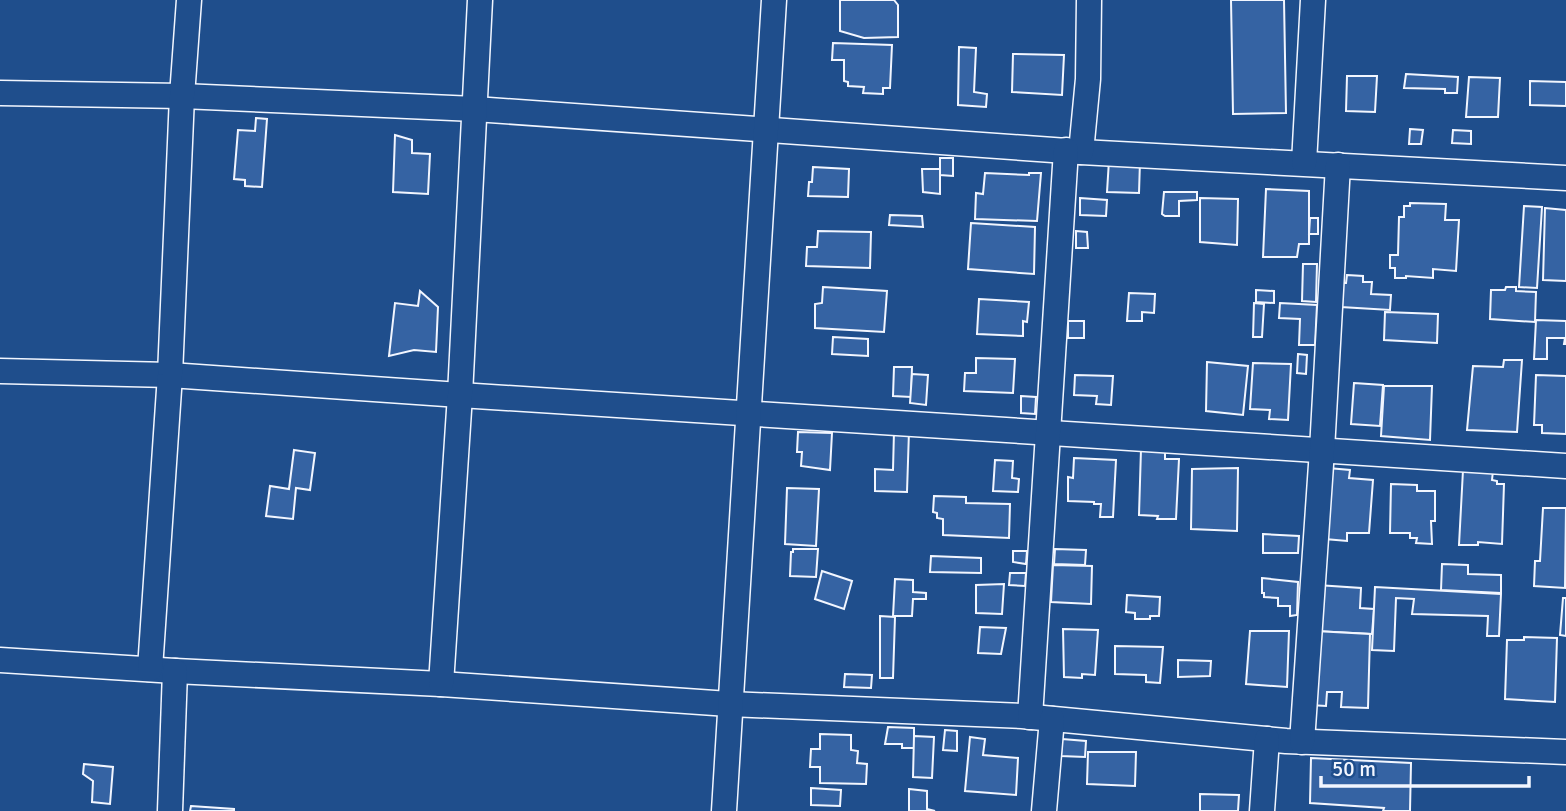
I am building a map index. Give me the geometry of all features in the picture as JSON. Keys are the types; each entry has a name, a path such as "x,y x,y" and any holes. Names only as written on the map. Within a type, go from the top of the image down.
{"street":[{"path":"150,669 170,374 188,0"},
{"path":"441,684 460,396 480,0"},
{"path":"724,811 774,0"},
{"path":"1044,811 1041,718 1047,432 1073,151 1088,79 1089,0"},
{"path":"1304,163 1313,0"},
{"path":"0,93 182,96 475,109 1073,151 1566,178"},
{"path":"1302,741 1338,165"},
{"path":"0,372 170,374 460,396 1566,466"},
{"path":"0,660 441,684 729,704 1041,718 1267,740 1566,752"},
{"path":"170,811 175,671"},
{"path":"1262,811 1267,740"}],"building":[{"path":"840,0 894,0 898,5 898,37 864,38 840,31"},
{"path":"1231,0 1284,0 1286,113 1233,114"},
{"path":"833,43 892,45 890,88 883,88 883,94 863,93 864,87 848,86 848,82 844,81 844,60 832,60"},
{"path":"959,47 976,48 974,92 987,94 986,107 958,105"},
{"path":"1013,54 1064,55 1062,95 1012,92"},
{"path":"1406,74 1458,77 1457,93 1445,93 1445,89 1404,88"},
{"path":"1347,76 1377,76 1375,112 1346,111"},
{"path":"1469,77 1500,78 1498,117 1466,117"},
{"path":"1530,81 1566,82 1566,106 1530,105"},
{"path":"256,118 267,119 262,187 245,186 245,180 234,179 238,130 255,131"},
{"path":"1410,129 1423,130 1421,144 1409,144"},
{"path":"1453,130 1471,131 1471,144 1452,143"},
{"path":"395,135 412,140 412,153 430,154 428,194 393,192"},
{"path":"940,158 953,158 953,176 940,175"},
{"path":"1109,160 1140,161 1139,193 1107,192"},
{"path":"813,167 849,169 848,197 808,196"},
{"path":"922,169 940,169 940,194 923,192"},
{"path":"985,173 1041,173 1037,221 975,219 976,193 983,194"},
{"path":"1266,189 1309,191 1309,244 1299,244 1297,257 1263,257"},
{"path":"1164,192 1197,192 1197,200 1179,201 1179,216 1165,216 1162,214"},
{"path":"1080,198 1107,200 1106,216 1080,215"},
{"path":"1200,198 1238,199 1237,245 1200,242"},
{"path":"1410,203 1446,204 1445,220 1459,220 1456,271 1433,269 1433,278 1395,278 1395,268 1390,268 1390,255 1398,255 1399,217 1404,217 1404,206 1410,206"},
{"path":"1524,206 1542,207 1537,288 1519,287"},
{"path":"1545,208 1566,210 1566,281 1543,280"},
{"path":"890,215 922,216 923,227 889,225"},
{"path":"1310,218 1318,218 1318,234 1309,234"},
{"path":"971,223 1035,227 1034,274 968,269"},
{"path":"818,231 871,232 870,268 806,266 807,247 817,247"},
{"path":"1076,231 1087,232 1088,248 1076,248"},
{"path":"1303,264 1317,264 1316,302 1302,301"},
{"path":"1347,275 1363,276 1363,282 1372,282 1371,294 1391,295 1390,310 1341,307 1343,283 1346,283"},
{"path":"823,287 887,291 884,332 815,328 815,304 822,303"},
{"path":"1506,287 1516,287 1516,291 1536,292 1535,322 1490,319 1491,290 1505,290"},
{"path":"1256,290 1274,291 1274,303 1256,302"},
{"path":"420,291 438,307 436,352 414,350 389,356 395,303 418,306"},
{"path":"1129,293 1155,294 1154,313 1142,312 1142,321 1127,321"},
{"path":"979,299 1029,302 1027,322 1023,321 1023,336 977,334"},
{"path":"1254,303 1264,304 1262,337 1253,337"},
{"path":"1280,303 1317,305 1315,345 1299,345 1300,319 1279,318"},
{"path":"1385,312 1438,314 1437,343 1384,340"},
{"path":"1536,320 1566,321 1566,344 1565,338 1547,338 1547,359 1534,359"},
{"path":"1068,321 1084,321 1084,338 1068,338"},
{"path":"833,337 868,339 868,356 832,354"},
{"path":"1298,354 1307,355 1306,374 1297,373"},
{"path":"976,358 1015,359 1013,393 964,391 965,373 976,373"},
{"path":"1504,360 1522,360 1517,432 1467,430 1473,366 1503,367"},
{"path":"1207,362 1248,366 1243,415 1206,411"},
{"path":"1253,363 1291,364 1288,420 1269,419 1270,410 1250,409"},
{"path":"894,367 912,367 911,397 893,396"},
{"path":"912,374 928,375 926,405 910,403"},
{"path":"1075,375 1113,376 1111,405 1096,404 1097,396 1074,395"},
{"path":"1536,375 1566,376 1566,434 1542,433 1542,425 1534,425"},
{"path":"1354,383 1383,385 1380,426 1351,424"},
{"path":"1384,386 1432,386 1430,440 1381,436"},
{"path":"1021,396 1036,397 1035,414 1021,413"},
{"path":"894,431 909,431 907,492 875,491 875,469 893,470"},
{"path":"798,432 832,433 830,470 801,466 802,452 797,452"},
{"path":"1141,449 1165,450 1165,459 1179,459 1176,519 1139,515"},
{"path":"294,450 315,453 310,490 296,488 293,519 266,516 270,486 289,489"},
{"path":"1074,458 1116,460 1113,517 1100,517 1101,504 1068,501 1068,477 1073,478"},
{"path":"995,460 1013,461 1012,478 1019,479 1018,492 993,491"},
{"path":"1238,468 1237,531 1191,529 1192,469"},
{"path":"1328,468 1350,470 1349,478 1373,480 1369,533 1347,533 1347,541 1325,539"},
{"path":"1463,470 1493,471 1492,480 1497,481 1497,484 1504,484 1502,544 1478,542 1478,545 1459,545"},
{"path":"1391,484 1417,485 1417,491 1435,491 1435,521 1431,521 1432,544 1416,543 1417,538 1410,538 1410,533 1390,533"},
{"path":"787,488 819,489 816,546 785,544"},
{"path":"934,496 966,497 966,503 1010,504 1009,538 943,535 943,519 937,518 937,513 933,512"},
{"path":"1543,508 1566,508 1565,588 1534,586 1535,561 1540,561"},
{"path":"1263,534 1299,536 1298,553 1263,553"},
{"path":"793,549 818,549 816,577 790,576"},
{"path":"1055,549 1086,550 1085,565 1054,564"},
{"path":"1013,551 1027,551 1026,564 1013,562"},
{"path":"931,556 981,558 981,573 930,572"},
{"path":"1442,564 1468,565 1468,574 1501,575 1501,593 1441,590"},
{"path":"1053,565 1092,566 1091,604 1051,602"},
{"path":"822,571 852,581 844,609 815,599"},
{"path":"1010,573 1026,573 1025,586 1009,585"},
{"path":"1262,578 1298,582 1297,615 1290,616 1290,606 1278,606 1278,598 1264,597"},
{"path":"895,579 913,580 913,592 926,593 926,599 913,599 912,616 893,616"},
{"path":"1004,584 1002,614 976,613 976,585"},
{"path":"1317,585 1361,588 1360,608 1374,609 1372,634 1315,631"},
{"path":"1375,587 1501,594 1499,636 1487,636 1488,616 1412,614 1414,599 1396,598 1394,651 1372,650"},
{"path":"1127,595 1160,597 1159,616 1135,619 1135,613 1126,612"},
{"path":"1563,598 1566,598 1566,636 1560,635"},
{"path":"880,616 895,617 893,678 880,678"},
{"path":"980,627 1006,628 1001,654 978,653"},
{"path":"1063,629 1098,630 1095,675 1082,674 1082,678 1064,677"},
{"path":"1250,631 1289,631 1287,687 1246,684"},
{"path":"1315,631 1370,634 1368,708 1341,707 1342,692 1327,692 1326,706 1310,705"},
{"path":"1524,637 1557,638 1555,702 1505,699 1507,640 1524,640"},
{"path":"1115,646 1163,647 1160,683 1146,682 1146,675 1115,674"},
{"path":"1178,660 1211,661 1210,676 1178,677"},
{"path":"845,674 872,675 871,688 844,687"},
{"path":"888,727 914,728 914,748 902,748 902,744 885,744"},
{"path":"945,730 957,731 957,751 943,750"},
{"path":"820,734 851,735 851,750 858,751 857,763 867,764 866,784 820,783 820,767 810,767 811,749 820,749"},
{"path":"914,736 934,737 932,778 913,777"},
{"path":"970,737 985,739 983,755 1018,758 1016,795 965,791"},
{"path":"1062,739 1086,741 1085,757 1061,756"},
{"path":"1088,752 1136,752 1135,786 1087,784"},
{"path":"1311,758 1411,763 1410,811 1383,811 1384,808 1310,803"},
{"path":"84,764 113,767 110,804 92,802 93,781 83,774"},
{"path":"811,788 841,790 840,806 811,805"},
{"path":"909,789 927,791 927,809 935,811 909,811"},
{"path":"1200,794 1239,795 1238,811 1200,811"},
{"path":"191,806 234,809 234,811 190,811"}]}
